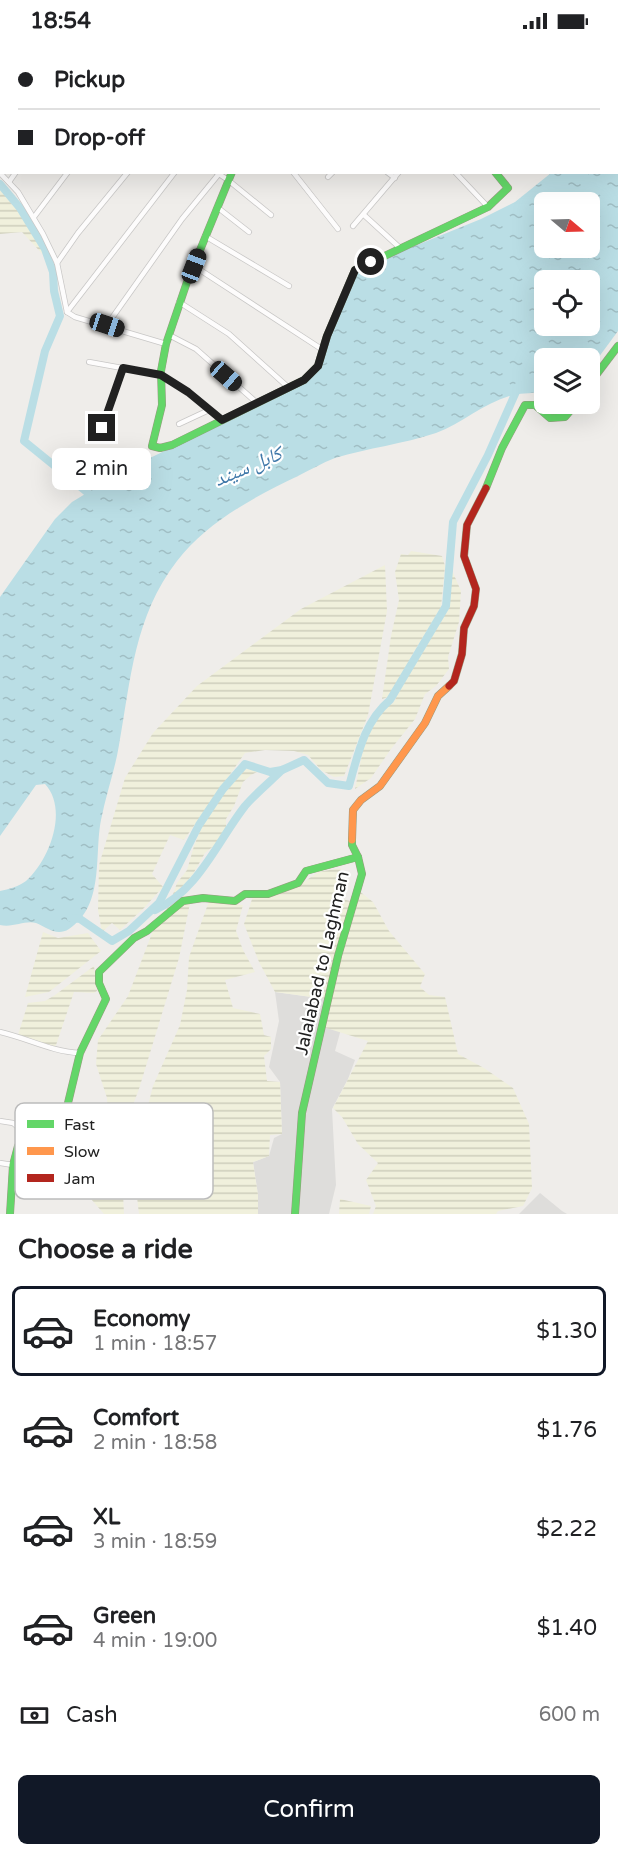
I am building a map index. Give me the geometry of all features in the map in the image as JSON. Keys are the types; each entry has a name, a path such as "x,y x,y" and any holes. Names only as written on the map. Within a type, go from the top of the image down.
{"street":[{"path":"0,174 18,192 34,217 57,263 67,312 75,317 166,344"},
{"path":"9,182 15,174"},
{"path":"34,217 66,174"},
{"path":"57,263 78,233 126,174"},
{"path":"67,312 173,174"},
{"path":"107,325 216,174"},
{"path":"294,174 338,229"},
{"path":"389,174 394,178"},
{"path":"353,226 397,174"},
{"path":"457,174 488,207"},
{"path":"271,215 230,176 179,303 166,344 161,375 162,405 152,446 172,445 304,380 318,366 355,270 488,207 508,188 497,174"},
{"path":"217,207 249,232"},
{"path":"364,215 400,248"},
{"path":"205,236 289,286"},
{"path":"194,266 323,350"},
{"path":"179,303 229,334 289,388"},
{"path":"169,335 196,349 257,403"},
{"path":"600,369 618,346"},
{"path":"89,362 161,375 188,392 222,420"},
{"path":"102,428 123,368"},
{"name":"Jalalabad to Laghman","path":"296,1214 302,1113 338,956 362,874 352,844 353,810 361,800 380,786 425,723 438,696 454,681 462,654 464,628 474,606 476,589 465,556 467,525 484,492 502,448 525,405 534,405"},
{"path":"179,424 209,410"},
{"name":"Jalalabad to Laghman","path":"545,414 550,418 565,417 568,414"},
{"path":"68,1103 80,1053 106,999 99,982 99,972 134,938 147,932 183,901 203,898 235,901 245,894 268,894 298,883 306,871 358,857"},
{"path":"0,1032 15,1035 63,1053 80,1053"},
{"path":"0,1121 15,1125"},
{"path":"10,1214 15,1157"},
{"path":"0,1163 13,1165"}],"shaded area":[{"path":"275,992 326,999 341,1029 335,1051 355,1060 332,1109 336,1185 329,1214 258,1214 258,1195 253,1162 269,1156 274,1138 282,1134 280,1082 269,1067 279,1021"},
{"path":"540,1193 562,1211 567,1214 519,1214"}],"green space":[{"path":"0,185 26,212 45,248 47,259 22,232 0,234"},
{"path":"411,551 442,556 445,566 441,607 391,696 382,699 399,600 395,572 401,554 408,555"},
{"path":"448,561 461,591 459,622 448,657 449,669 436,686 425,694 415,719 371,778 355,789 366,735 382,709 393,703 446,606"},
{"path":"385,565 387,611 368,715 344,776 334,777 321,770 308,755 294,751 265,750 245,753 184,840 170,835 152,874 163,887 120,930 112,923 102,932 98,910 99,865 125,778 153,733 197,686 301,609"},
{"path":"244,769 261,770 243,782 234,806 226,819 226,830 216,844 205,853 193,874 171,900 177,883 187,870 207,814"},
{"path":"341,868 335,897 350,901 326,999 275,992 259,962 244,924 253,896 278,893 304,882 318,872"},
{"path":"358,890 373,902 389,931 425,974 420,987 429,995 445,997 458,1054 513,1088 529,1124 532,1188 523,1206 498,1211 496,1214 373,1214 376,1206 366,1180 378,1163 358,1144 342,1117 333,1108 368,1041 323,1027"},
{"path":"179,895 191,898 179,958 134,1103 107,1103 96,1064 98,1040 128,996 157,920"},
{"path":"209,901 243,905 236,931 255,972 225,980 233,1008 260,1014 264,1035 271,1037 271,1049 264,1056 267,1081 280,1082 282,1134 270,1135 269,1156 253,1162 258,1195 258,1214 139,1214 137,1199 213,1199 213,1103 149,1103 153,1086 180,1025 187,990 189,957"},
{"path":"43,932 58,938 88,933 101,951 49,992 25,997"},
{"path":"94,966 97,991 94,993 74,992 55,1048 18,1035 28,1003 45,1001"},
{"path":"91,1199 123,1199 124,1214 104,1214"},
{"path":"340,1199 371,1206 369,1214 339,1214"}],"water":[{"name":"کابل سيند","path":"550,174 618,174 618,331 600,355 600,348 534,348 534,393 503,398 436,433 330,460 248,502 202,534 177,561 163,582 151,604 143,626 136,649 117,754 101,820 96,879 88,907 69,929 60,932 32,922 10,926 0,925 0,891 20,885 34,872 48,848 56,821 52,795 45,784 36,785 0,836 0,597 55,519 72,502 123,471 293,389 311,377 317,370 357,271 481,219 515,202"}],"waterway":[{"path":"0,184 20,208 45,249 53,272 54,291 60,316 45,351 24,441 88,493 91,503"},
{"path":"71,918 80,919 112,941 129,931 159,903 199,825 223,789 245,764 270,772 282,770 304,760 328,783 349,786 368,728 390,700 446,606 453,522 488,455 519,385"},
{"path":"155,910 170,902 195,878 245,806 282,770"}],"traffic: fast":[{"path":"231,174 187,282 166,344 161,371 162,405 152,446 160,448 172,445 304,380 318,366 327,336 355,270 488,207 508,188 497,174"},
{"path":"600,370 618,346"},
{"path":"486,488 502,448 525,405 534,405"},
{"path":"545,414 550,418 565,417 568,414"},
{"path":"295,1214 302,1113 338,956 362,874 352,840"},
{"path":"68,1103 80,1053 106,999 99,983 99,972 134,938 147,931 183,901 203,898 235,901 245,894 268,894 298,883 306,871 358,857"},
{"path":"10,1214 15,1157"}],"traffic: slow":[{"path":"352,840 353,810 361,800 380,786 425,723 438,696 449,686"}],"traffic: jam":[{"path":"449,686 454,681 462,654 464,628 474,606 476,589 464,556 467,525 486,488"}],"route":[{"path":"102,428 123,368 161,375 188,392 222,420 304,380 318,366 327,336 355,270 371,262"}]}
